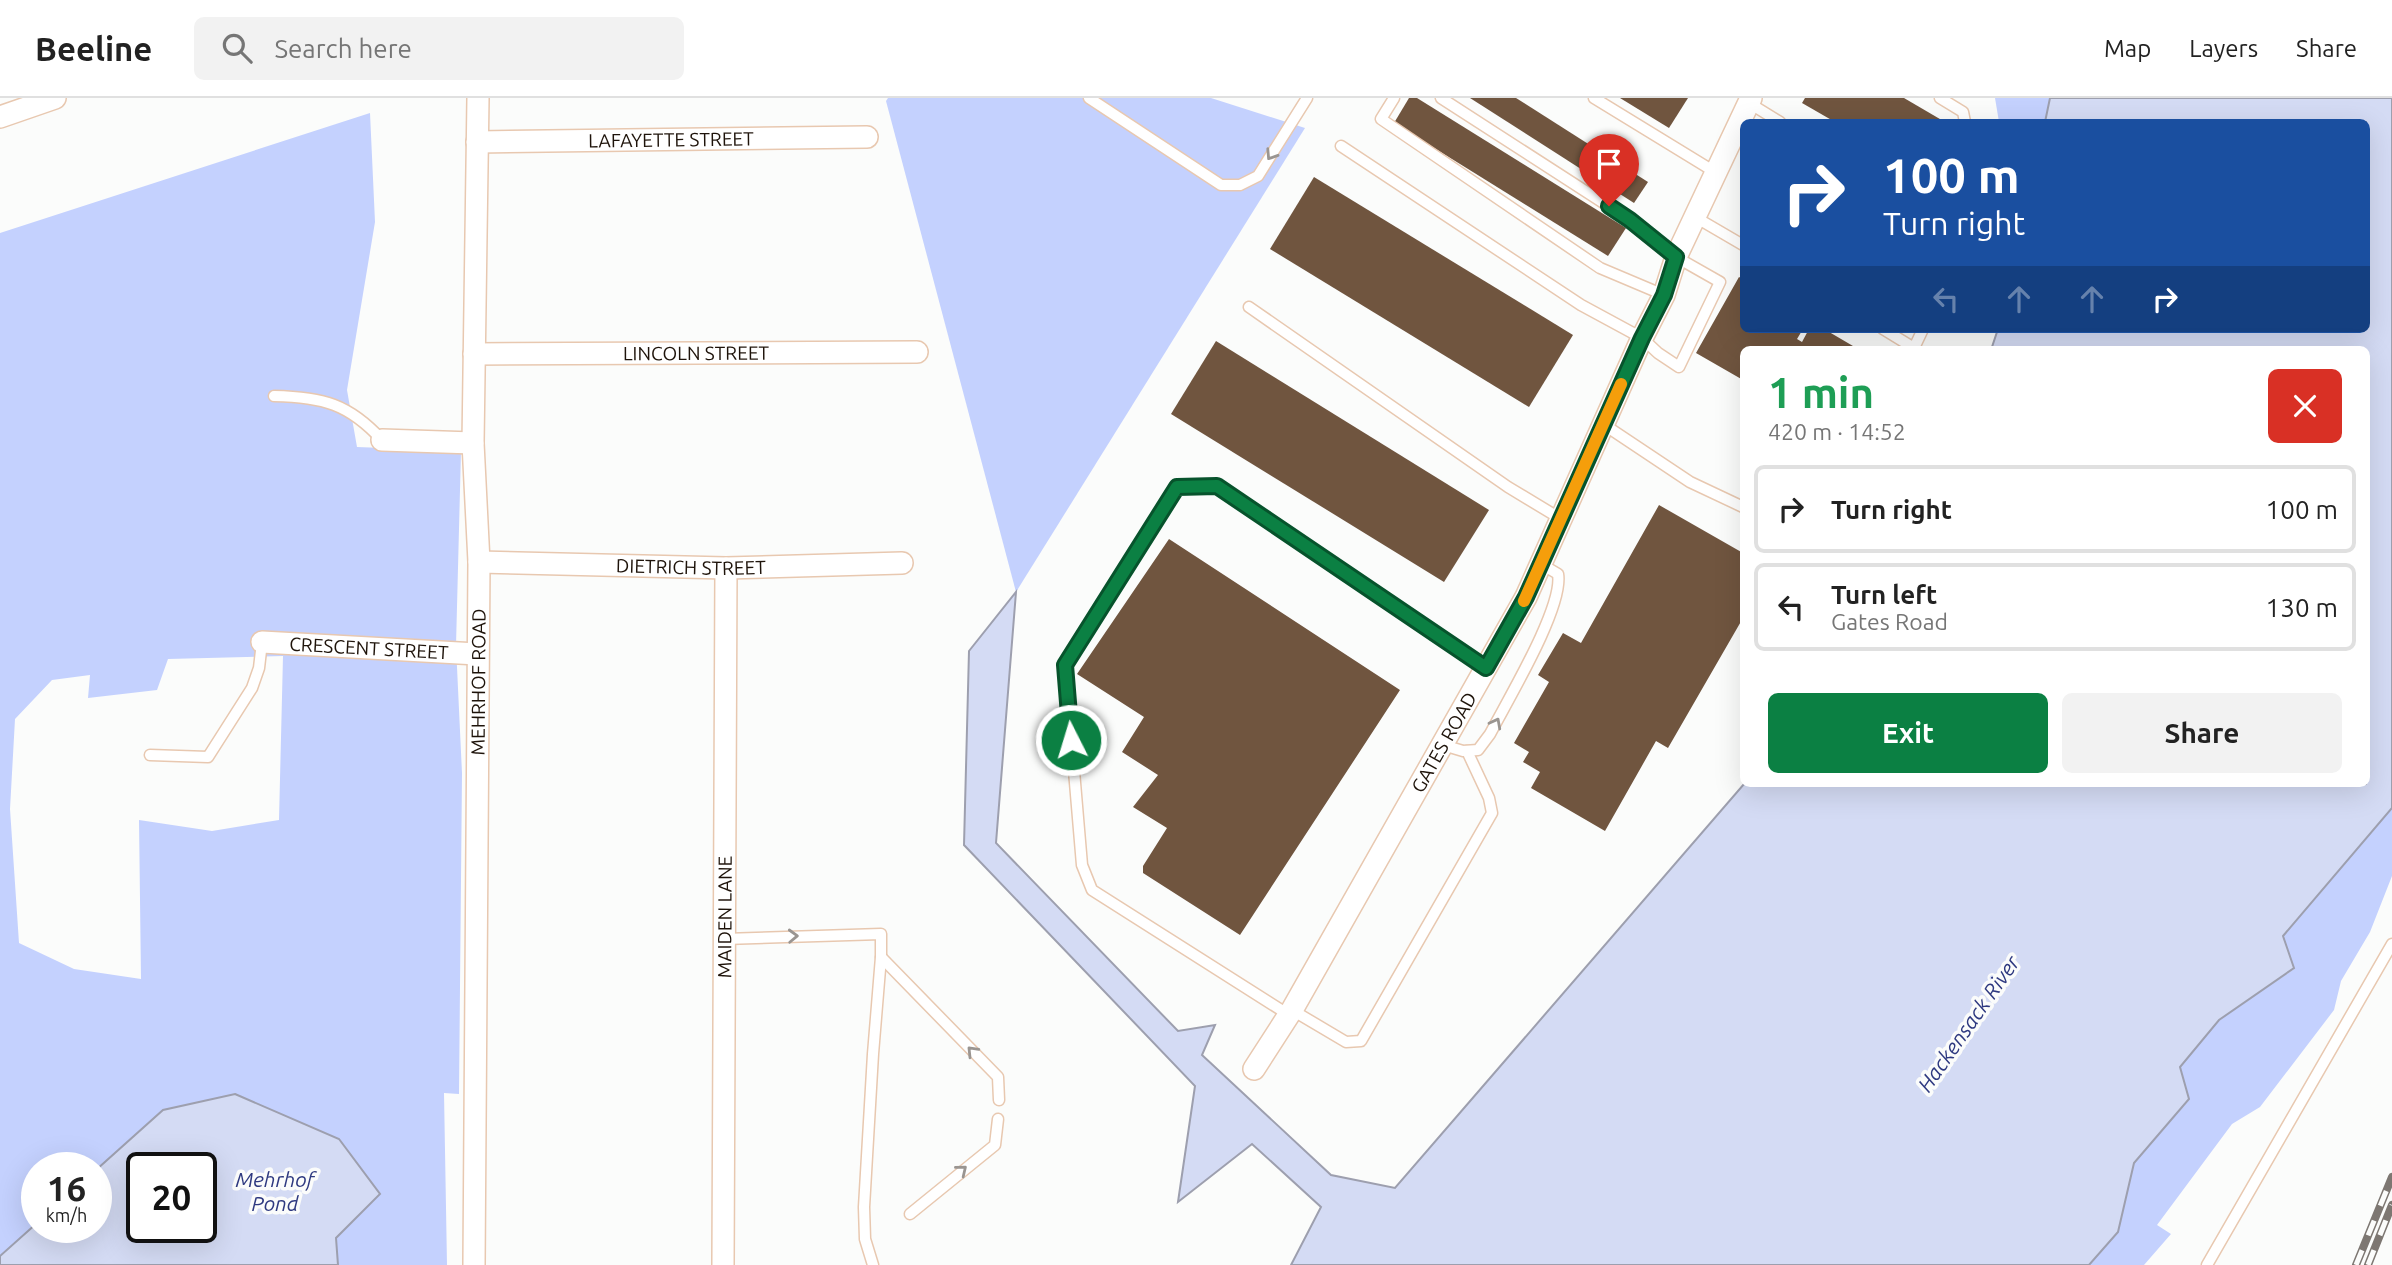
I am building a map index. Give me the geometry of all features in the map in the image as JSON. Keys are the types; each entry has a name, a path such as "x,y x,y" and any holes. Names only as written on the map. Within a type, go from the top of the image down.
{"street":[{"path":"0,117 55,98"},
{"name":"MEHRHOF ROAD","path":"474,1265 479,562 473,443 478,98"},
{"name":"GATES ROAD","path":"1741,119 1750,100"},
{"name":"GATES ROAD","path":"1254,1069 1291,1013 1526,597 1642,338 1664,295 1676,257 1740,121"},
{"name":"LAFAYETTE STREET","path":"477,142 867,137"},
{"name":"LINCOLN STREET","path":"474,354 917,352"},
{"path":"382,440 473,443"},
{"name":"DIETRICH STREET","path":"479,562 726,568 902,563"},
{"name":"MAIDEN LANE","path":"723,1265 726,568"},
{"name":"CRESCENT STREET","path":"262,642 477,654"}],"lane":[{"path":"1089,98 1221,185 1240,185 1258,176 1307,98"},
{"path":"1394,98 1381,119 1600,268 1664,295"},
{"path":"1341,146 1581,305 1642,338 1679,367 1720,282 1676,257 1630,220 1441,98"},
{"path":"1594,98 1715,172"},
{"path":"1940,98 1963,112 1964,119"},
{"path":"1750,100 1776,119"},
{"path":"1695,217 1740,243"},
{"path":"1249,307 1508,487 1561,519"},
{"path":"1890,333 1911,346"},
{"path":"275,396 306,397 345,408 367,424 382,440"},
{"path":"1603,424 1690,482 1740,507"},
{"path":"1467,751 1489,798 1492,813 1361,1041 1346,1042 1291,1013 1092,890 1082,865 1065,665 1177,487 1217,486 1486,668"},
{"path":"1443,745 1467,751 1478,750 1490,734 1547,622 1559,581 1558,574 1541,564"},
{"path":"150,755 208,757 252,688 259,668 262,642"},
{"path":"724,939 881,934 864,1206 865,1239 873,1265"},
{"path":"2207,1265 2392,944"},
{"path":"881,957 998,1077 999,1100"},
{"path":"911,1214 995,1145 998,1119"}],"shaded area":[{"path":"888,98 1211,98 1305,128 1016,592 886,101"},
{"path":"1995,98 2050,98 2046,119 1998,119"},
{"path":"370,113 375,222 347,390 357,447 461,451 456,646 462,773 459,1094 444,1093 447,1265 338,1265 336,1238 380,1194 163,1110 112,1156 112,1152 21,1152 21,1237 0,1256 0,233","holes":["283,656 279,820 212,831 139,820 141,979 74,969 19,943 10,809 15,719 52,680 90,675 88,698 157,690 168,659"]},
{"path":"2392,808 2392,876 2370,932 2341,981 2334,1010 2260,1107 2232,1124 2157,1225 2171,1234 2144,1265 2089,1265 2118,1232 2134,1163 2189,1100 2180,1067 2219,1020 2294,969 2283,936"}],"water":[{"name":"Hackensack River","path":"2050,98 2392,98 2392,808 2283,936 2294,968 2219,1020 2180,1067 2189,1099 2134,1163 2118,1232 2089,1265 1291,1265 1321,1207 1252,1144 1178,1202 1195,1086 964,845 969,651 1016,592 996,843 1178,1031 1215,1025 1202,1055 1331,1175 1395,1188 1741,787 2370,787 2370,346 1992,346 1997,333 2370,333 2370,119 2046,119"},
{"name":"Mehrhof Pond","path":"235,1094 339,1139 380,1194 336,1238 338,1265 0,1265 0,1256 21,1237 21,1243 112,1243 112,1156 163,1110"}],"building":[{"path":"1409,98 1417,98 1626,228 1608,256 1394,123"},
{"path":"1470,98 1516,98 1648,182 1634,203"},
{"path":"1620,98 1688,98 1669,128"},
{"path":"1805,98 1904,98 1940,119 1830,119 1802,103"},
{"path":"1314,177 1573,335 1529,407 1270,249"},
{"path":"1739,277 1740,333 1801,333 1797,339 1802,342 1807,333 1831,333 1853,346 1740,346 1740,378 1696,353"},
{"path":"1216,341 1489,510 1444,582 1171,414"},
{"path":"1659,505 1740,551 1740,623 1668,748 1656,741 1605,831 1531,788 1540,772 1523,762 1529,752 1514,743 1549,682 1538,675 1563,633 1581,643"},
{"path":"1169,539 1400,690 1240,935 1143,873 1143,866 1167,828 1133,807 1158,775 1122,752 1144,717 1077,674"}],"railway":[{"path":"2356,1265 2392,1177"},
{"path":"2368,1265 2392,1205"}],"slow traffic":[{"path":"1524,601 1621,384"}],"route":[{"path":"1071,740 1065,665 1177,487 1217,486 1486,668 1526,597 1642,338 1664,295 1676,257 1609,206"}]}
